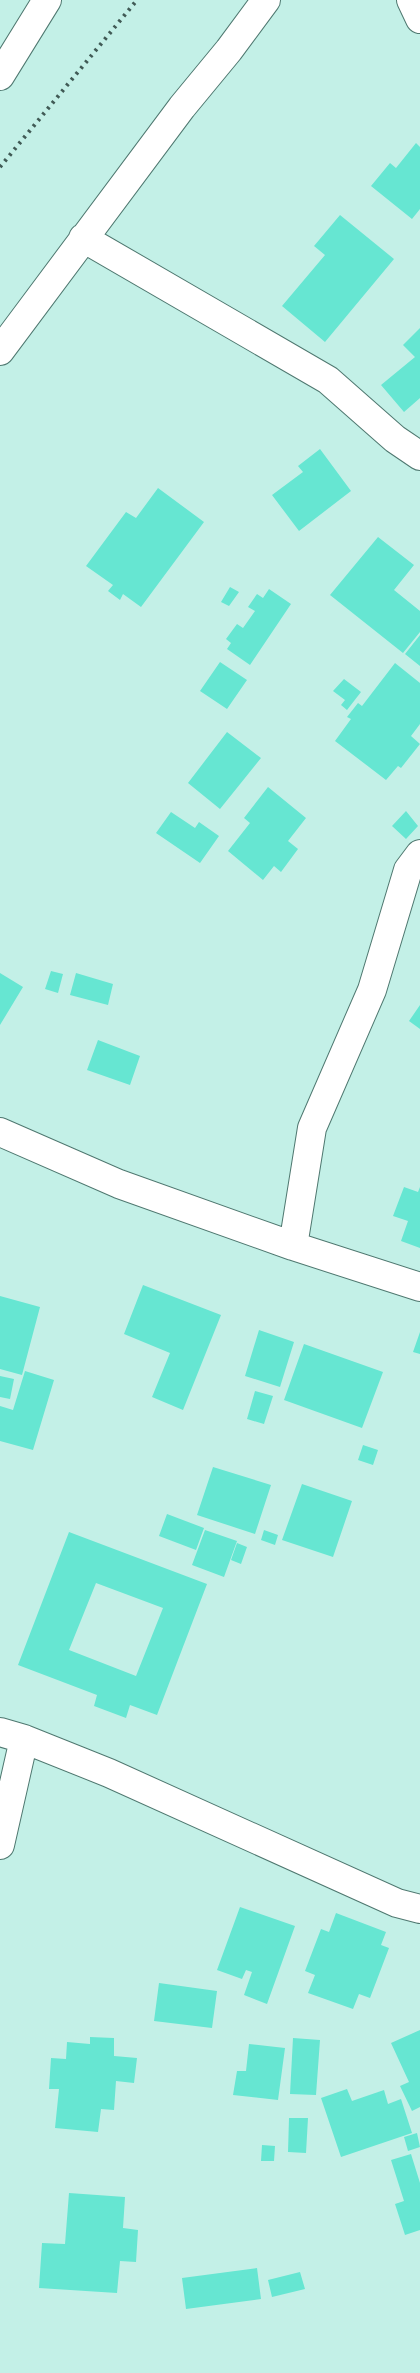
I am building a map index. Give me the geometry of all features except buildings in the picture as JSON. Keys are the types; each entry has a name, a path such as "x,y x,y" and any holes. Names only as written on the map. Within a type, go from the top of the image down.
{"street":[{"path":"0,76 47,0"},
{"path":"4,339 266,0"},
{"path":"410,0 420,19"},
{"path":"83,238 328,380 395,439 420,456"},
{"path":"292,1246 312,1128 372,990 408,870 420,854"},
{"path":"0,1132 119,1184 292,1246 420,1288"},
{"path":"0,1845 12,1735 109,1773 397,1903 420,1909"}],"railway":[{"path":"0,167 137,0"}]}
